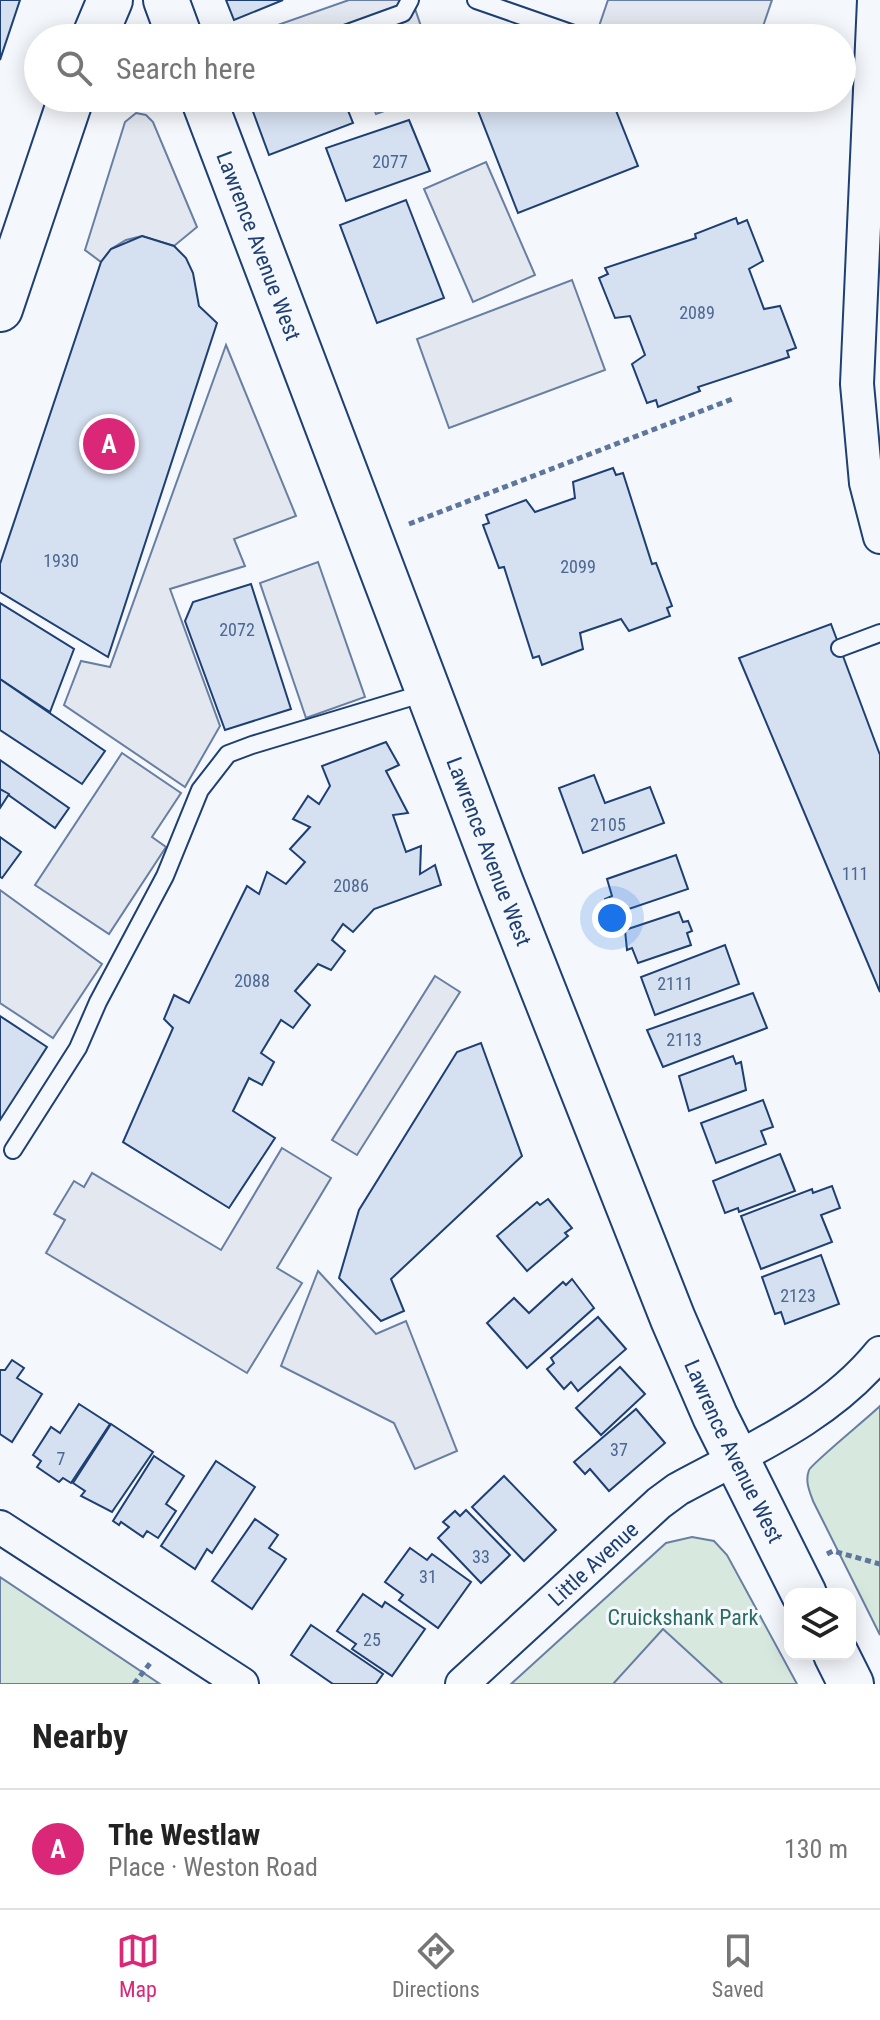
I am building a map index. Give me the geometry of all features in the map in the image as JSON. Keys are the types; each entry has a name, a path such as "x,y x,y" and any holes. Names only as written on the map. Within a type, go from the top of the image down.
{"main road":[{"path":"100,24 110,0"},
{"path":"166,0 175,24"},
{"path":"0,309 66,112"},
{"name":"Lawrence Avenue West","path":"208,112 644,1246 735,1457 798,1583"},
{"path":"839,1660 851,1684"}],"street":[{"path":"874,0 857,384 866,483 880,537"},
{"name":"Little Avenue","path":"462,1684 659,1503 827,1404 855,1383 880,1353"},
{"path":"0,1527 242,1684"}],"lane":[{"path":"373,24 403,13 410,0"},
{"path":"476,0 545,24"},
{"path":"840,648 880,633"},
{"path":"13,1150 78,1048 98,1002 165,876 200,790 213,769 228,754 252,745 430,691"}],"path":[{"path":"409,524 735,398"},
{"path":"798,1583 833,1551 880,1564"},
{"path":"134,1684 154,1658"}],"green space":[{"path":"880,1406 880,1635 813,1501 807,1478 812,1466"},
{"name":"Cruickshank Park","path":"692,1537 714,1541 727,1555 797,1684 511,1684 666,1543"},
{"path":"0,1577 160,1684 0,1684"}],"shaded area":[{"path":"349,0 412,0 420,24 280,24"},
{"path":"608,0 772,0 764,24 600,24"},
{"path":"136,113 146,115 153,122 197,227 174,246 142,236 126,240 111,249 101,262 85,250 125,122"},
{"path":"486,162 535,275 473,302 424,189"},
{"path":"572,280 605,370 449,428 417,339"},
{"path":"226,345 296,516 234,539 245,566 170,589 220,726 185,787 64,705 81,661 110,667"},
{"path":"318,562 365,697 306,718 260,583"},
{"path":"122,753 181,793 152,837 166,847 109,934 35,885"},
{"path":"0,890 102,964 53,1038 0,1003"},
{"path":"435,976 460,992 357,1155 332,1140"},
{"path":"282,1148 331,1178 277,1268 302,1283 247,1373 46,1253 65,1220 54,1214 74,1181 84,1187 92,1173 221,1250"},
{"path":"318,1271 376,1334 406,1321 457,1451 415,1469 394,1423 281,1366"},
{"path":"663,1629 723,1684 613,1684"}],"building":[{"path":"0,0 20,0 0,60"},
{"path":"226,0 283,0 234,20"},
{"path":"253,112 349,112 353,123 269,155"},
{"path":"478,112 617,112 638,166 518,213"},
{"path":"409,120 430,171 346,201 326,148"},
{"path":"406,200 444,298 377,323 340,225"},
{"path":"736,218 738,224 747,220 763,261 749,269 764,309 780,306 796,348 787,351 789,357 698,387 700,391 658,407 656,400 647,403 632,364 645,355 630,316 615,318 599,278 608,274 605,268 696,238 695,234"},
{"path":"142,236 174,246 186,258 193,273 199,306 217,323 108,657 0,592 0,564 101,262 111,249"},
{"path":"613,468 616,475 623,473 652,564 656,563 672,606 667,608 670,616 629,631 621,619 580,633 583,649 542,665 539,656 533,658 504,567 499,568 483,525 489,523 486,515 526,500 535,512 575,498 573,482"},
{"path":"251,584 291,709 225,730 185,621 193,602"},
{"path":"0,603 74,649 50,712 0,679"},
{"path":"831,624 880,755 880,992 739,658"},
{"path":"0,679 105,751 82,784 0,730"},
{"path":"386,742 399,765 386,771 408,813 393,815 406,852 421,846 420,874 435,865 441,885 374,909 353,932 343,924 332,940 345,951 331,970 318,964 295,991 310,1005 293,1028 281,1020 261,1053 274,1062 262,1085 249,1078 233,1111 275,1138 229,1208 123,1142 173,1028 164,1019 174,995 189,1003 247,886 259,894 267,872 286,884 305,862 290,849 310,827 293,819 308,796 319,804 330,786 322,766"},
{"path":"0,760 69,808 55,828 0,789"},
{"path":"594,775 605,803 650,787 664,823 583,853 559,788"},
{"path":"0,789 9,794 0,808"},
{"path":"0,837 21,852 2,878 0,877"},
{"path":"676,855 688,889 617,913 615,907 608,909 605,899 612,896 607,879"},
{"path":"679,912 692,931 687,933 691,945 638,963 632,948 627,950 625,930"},
{"path":"725,945 739,984 655,1015 641,977"},
{"path":"753,993 767,1028 663,1067 647,1030"},
{"path":"0,1016 47,1047 0,1120"},
{"path":"481,1043 522,1156 391,1279 404,1311 381,1321 339,1278 359,1210 457,1052"},
{"path":"733,1056 736,1064 741,1062 746,1090 689,1111 679,1076"},
{"path":"763,1100 773,1127 761,1131 766,1144 716,1163 701,1123"},
{"path":"780,1154 795,1191 739,1212 738,1208 725,1213 713,1181"},
{"path":"832,1186 840,1208 821,1215 832,1242 761,1269 741,1216 812,1189 813,1193"},
{"path":"548,1199 572,1228 565,1233 568,1236 527,1271 497,1236 537,1202 540,1205"},
{"path":"821,1255 839,1304 785,1324 781,1312 775,1314 762,1277"},
{"path":"572,1279 594,1308 527,1368 487,1323 514,1298 529,1313 563,1282 566,1285"},
{"path":"598,1317 626,1349 578,1391 571,1382 564,1389 547,1369 554,1363 551,1358"},
{"path":"12,1360 24,1368 17,1378 42,1394 12,1442 0,1434 0,1370 5,1370"},
{"path":"620,1367 645,1394 601,1435 576,1408"},
{"path":"79,1404 110,1424 71,1483 63,1478 59,1482 37,1467 41,1461 33,1455 51,1427 60,1433"},
{"path":"636,1409 665,1443 609,1491 590,1469 585,1474 574,1462"},
{"path":"111,1424 153,1452 112,1512 81,1496 85,1491 73,1483"},
{"path":"154,1456 184,1476 166,1504 176,1511 158,1538 147,1531 143,1537 121,1522 119,1525 113,1521"},
{"path":"216,1461 255,1487 212,1553 207,1549 195,1569 161,1546"},
{"path":"504,1476 556,1530 524,1561 472,1507"},
{"path":"466,1510 510,1555 481,1583 438,1538 449,1527 443,1522 455,1511 460,1516"},
{"path":"255,1519 278,1535 269,1548 286,1559 252,1609 212,1581"},
{"path":"410,1548 427,1560 432,1554 471,1582 438,1628 399,1600 403,1595 385,1582"},
{"path":"363,1594 382,1607 385,1602 425,1629 392,1676 352,1649 356,1644 337,1631"},
{"path":"311,1625 383,1674 376,1684 333,1684 291,1655"}],"place":[{"name":"The Westlaw","path":"109,444"}]}
